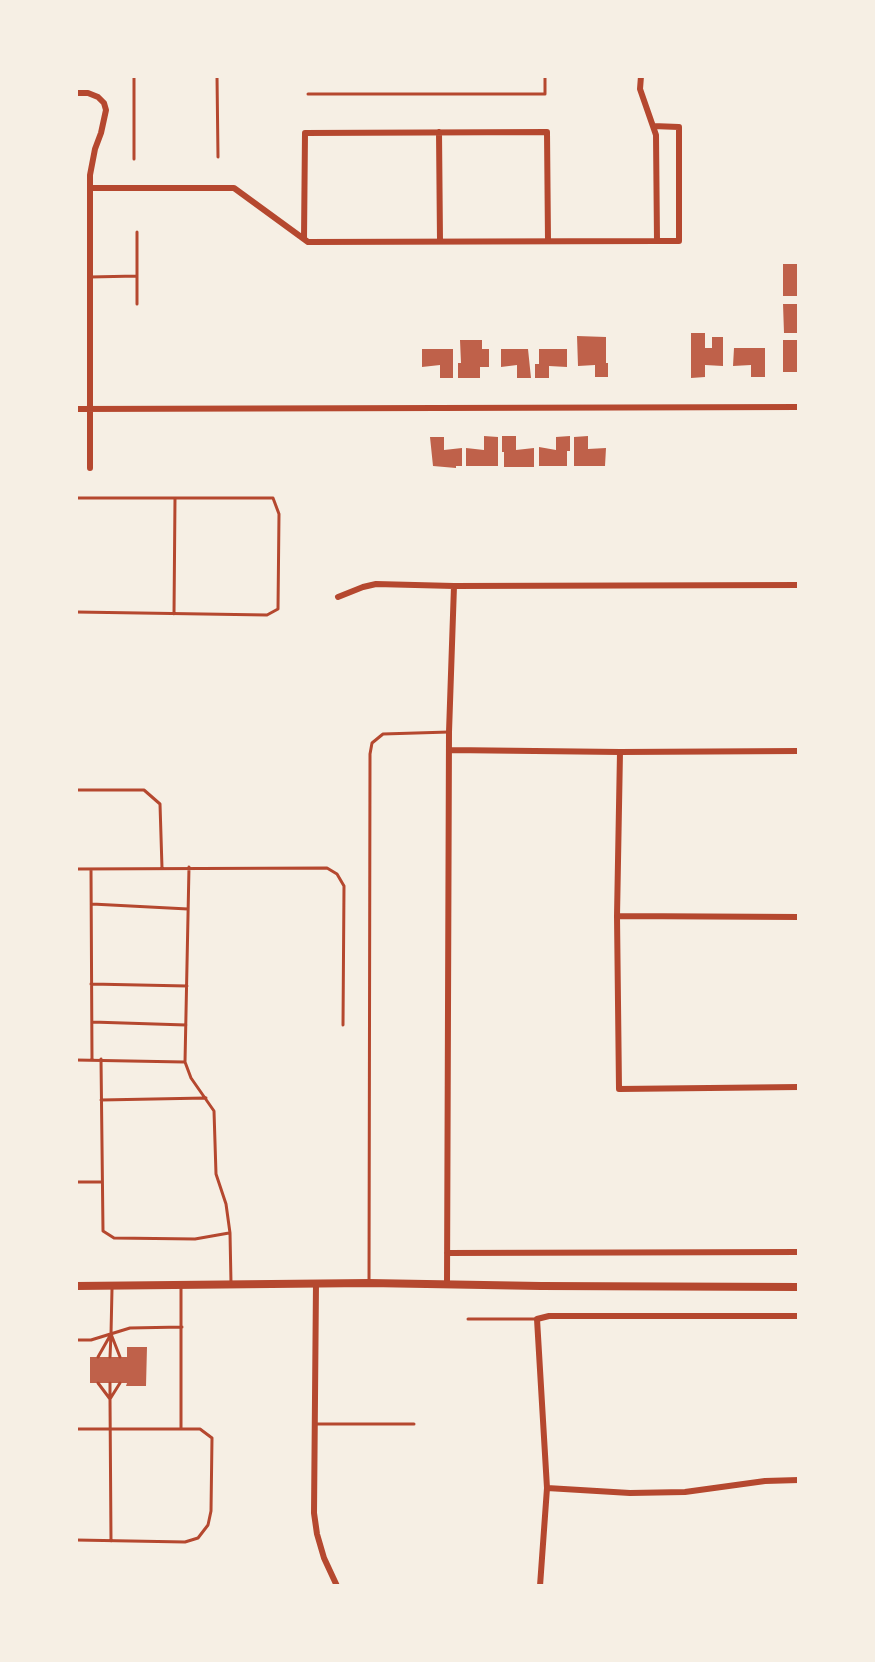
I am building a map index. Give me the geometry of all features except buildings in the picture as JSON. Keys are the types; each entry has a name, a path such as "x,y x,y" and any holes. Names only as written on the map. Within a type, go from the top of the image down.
{"street":[{"path":"641,76 640,89 656,135 657,241"},
{"path":"76,93 98,97 106,110 90,175 90,468"},
{"path":"90,188 234,188 308,242 679,241 679,127 653,126"},
{"path":"439,132 440,241"},
{"path":"304,239 305,133 547,132 548,241"},
{"path":"76,409 799,407"},
{"path":"338,597 376,584 799,585"},
{"path":"447,1283 449,732 454,586"},
{"path":"449,750 799,751"},
{"path":"620,752 617,916 619,1089 799,1087"},
{"path":"617,916 799,917"},
{"path":"447,1253 799,1252"},
{"path":"316,1283 314,1513 324,1558 337,1586"},
{"path":"76,1286 447,1283 799,1287"},
{"path":"540,1586 547,1488 537,1319 549,1316 799,1316"},
{"path":"547,1488 630,1493 685,1492 765,1481 799,1480"}],"lane":[{"path":"134,76 134,159"},
{"path":"217,76 218,157"},
{"path":"308,94 545,94 545,76"},
{"path":"137,232 137,304"},
{"path":"90,277 137,276"},
{"path":"76,498 273,498 279,514 278,609 267,615 76,612"},
{"path":"174,614 175,498"},
{"path":"369,1283 370,754 372,743 383,734 449,732"},
{"path":"76,790 144,790 160,804 162,868"},
{"path":"189,867 185,1062 191,1078 214,1111 216,1174 226,1204 230,1233 231,1283"},
{"path":"76,869 327,868 337,874 344,886 343,1025"},
{"path":"91,869 92,1060"},
{"path":"91,904 188,909"},
{"path":"91,984 187,986"},
{"path":"92,1022 186,1025"},
{"path":"101,1059 103,1231 114,1238 195,1239 230,1233"},
{"path":"76,1060 185,1062"},
{"path":"101,1100 206,1098"},
{"path":"76,1182 102,1182"},
{"path":"181,1284 181,1429"},
{"path":"110,1357 112,1285"},
{"path":"468,1319 537,1319"},
{"path":"76,1340 91,1340 130,1328 182,1327"},
{"path":"98,1357 111,1334"},
{"path":"111,1334 120,1357"},
{"path":"98,1383 110,1399"},
{"path":"110,1383 111,1541"},
{"path":"110,1399 120,1383"},
{"path":"316,1424 414,1424"},
{"path":"76,1429 200,1429 212,1438 211,1511 208,1525 198,1538 185,1542 76,1540"}]}
